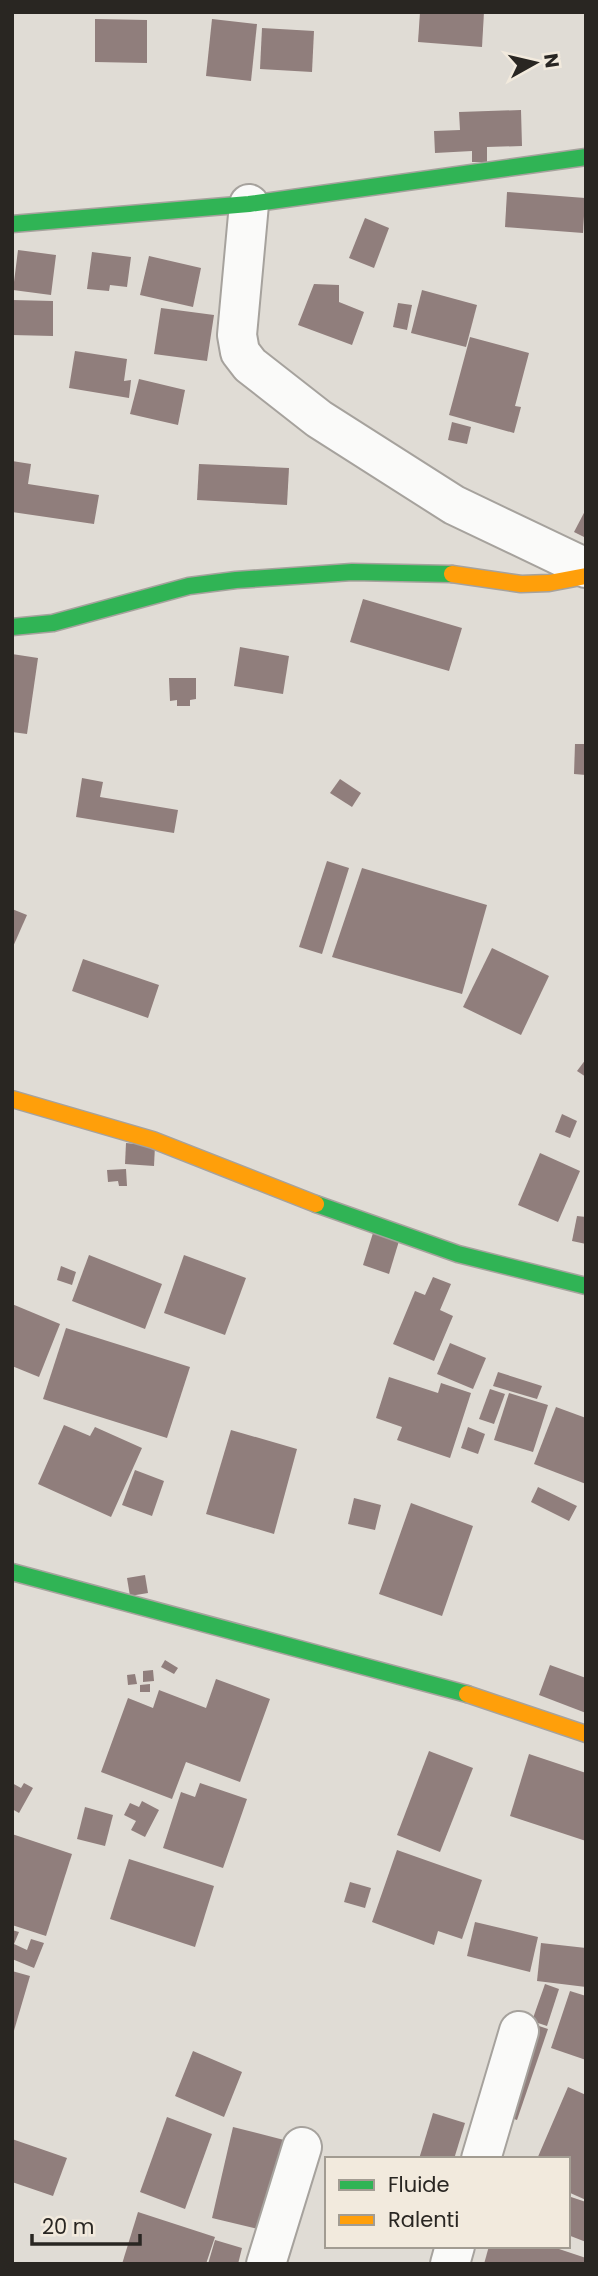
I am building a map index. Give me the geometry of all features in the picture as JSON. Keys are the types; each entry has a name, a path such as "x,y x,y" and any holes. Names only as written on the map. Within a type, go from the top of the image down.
{"street":[{"path":"12,224 249,204 586,157"},
{"path":"249,204 237,335 240,352 250,365 320,419 454,505 586,568"},
{"path":"12,627 53,623 189,586 236,580 352,572 466,575 522,584 549,583 586,576"},
{"path":"12,1099 153,1139 312,1203 458,1254 586,1286"},
{"path":"12,1572 487,1700 586,1734"},
{"path":"482,2157 519,2031"},
{"path":"266,2264 302,2147"}],"building":[{"path":"420,12 484,12 482,47 418,42"},
{"path":"95,19 147,20 147,63 95,62"},
{"path":"212,19 257,24 251,81 206,76"},
{"path":"262,28 314,31 312,72 260,69"},
{"path":"521,110 522,146 487,147 487,162 472,162 472,151 435,153 434,131 460,130 459,112"},
{"path":"507,192 585,198 583,233 505,227"},
{"path":"365,218 389,228 374,268 349,258"},
{"path":"18,250 56,255 51,295 13,290"},
{"path":"92,252 131,257 127,287 110,285 109,291 87,289"},
{"path":"149,256 201,268 193,307 140,295"},
{"path":"314,284 339,285 339,302 364,312 352,345 298,325"},
{"path":"422,290 477,305 466,347 411,333"},
{"path":"12,300 53,301 53,336 12,335"},
{"path":"398,303 412,305 407,330 393,327"},
{"path":"161,308 214,315 207,361 154,354"},
{"path":"470,337 529,353 515,406 521,407 514,433 449,415"},
{"path":"75,351 127,359 124,381 131,380 129,398 69,388"},
{"path":"139,379 185,390 178,425 130,414"},
{"path":"452,422 471,427 467,444 448,440"},
{"path":"12,461 31,464 28,484 99,495 94,524 12,512"},
{"path":"199,464 289,468 287,505 197,500"},
{"path":"586,509 586,538 574,532"},
{"path":"363,599 462,628 449,671 350,642"},
{"path":"240,647 289,656 283,694 234,686"},
{"path":"12,654 38,658 27,734 12,732"},
{"path":"169,678 196,678 196,699 190,700 190,706 177,706 177,700 170,701"},
{"path":"575,744 586,744 586,775 574,774"},
{"path":"82,778 103,782 100,797 178,810 174,833 76,817"},
{"path":"340,779 361,793 352,807 330,793"},
{"path":"327,861 349,868 322,954 299,947"},
{"path":"362,868 487,905 462,994 332,957"},
{"path":"12,909 27,915 12,949"},
{"path":"492,948 549,976 521,1035 463,1007"},
{"path":"83,959 159,985 148,1018 72,991"},
{"path":"586,1059 586,1077 577,1071"},
{"path":"562,1114 577,1121 570,1138 555,1132"},
{"path":"126,1143 155,1146 154,1166 125,1164"},
{"path":"540,1153 580,1171 558,1222 518,1205"},
{"path":"126,1169 127,1186 119,1186 118,1181 108,1182 107,1170"},
{"path":"577,1216 586,1217 586,1244 572,1241"},
{"path":"373,1233 399,1241 389,1274 363,1265"},
{"path":"89,1255 162,1284 145,1329 72,1301"},
{"path":"184,1255 246,1278 225,1335 164,1313"},
{"path":"61,1266 76,1272 72,1285 57,1280"},
{"path":"433,1277 451,1284 440,1310 453,1316 434,1361 393,1344 415,1291 425,1295"},
{"path":"12,1304 60,1324 39,1377 12,1366"},
{"path":"66,1328 190,1367 167,1438 43,1399"},
{"path":"450,1343 486,1358 473,1389 437,1374"},
{"path":"498,1372 542,1386 537,1399 493,1386"},
{"path":"389,1377 438,1393 441,1383 471,1393 450,1458 397,1440 402,1427 376,1418"},
{"path":"490,1389 505,1394 494,1424 479,1419"},
{"path":"509,1393 548,1405 533,1452 494,1440"},
{"path":"556,1407 586,1418 586,1484 534,1464"},
{"path":"64,1425 90,1436 95,1427 142,1448 111,1517 38,1484"},
{"path":"468,1427 485,1434 478,1454 461,1448"},
{"path":"231,1430 297,1449 274,1534 206,1514"},
{"path":"135,1470 164,1481 152,1516 122,1505"},
{"path":"538,1487 577,1506 569,1521 531,1502"},
{"path":"354,1498 381,1505 375,1530 348,1524"},
{"path":"411,1503 473,1526 442,1616 379,1594"},
{"path":"145,1575 148,1593 130,1596 127,1578"},
{"path":"165,1660 178,1668 174,1674 161,1667"},
{"path":"550,1665 586,1678 586,1713 539,1695"},
{"path":"153,1670 154,1681 143,1682 143,1671"},
{"path":"135,1674 137,1684 128,1685 127,1675"},
{"path":"216,1679 270,1699 240,1782 186,1762 172,1799 101,1772 128,1698 153,1708 159,1690 206,1708"},
{"path":"150,1684 150,1692 140,1692 140,1685"},
{"path":"429,1751 473,1768 440,1852 397,1835"},
{"path":"529,1754 586,1773 586,1841 510,1816"},
{"path":"12,1783 21,1788 24,1783 33,1788 19,1813 12,1809"},
{"path":"200,1783 247,1799 223,1868 163,1848 181,1792 195,1797"},
{"path":"142,1801 159,1810 145,1837 131,1830 136,1821 124,1815 130,1803 139,1807"},
{"path":"85,1807 113,1815 105,1846 77,1839"},
{"path":"12,1834 72,1854 46,1936 12,1925"},
{"path":"397,1850 482,1880 462,1939 438,1931 434,1945 372,1922"},
{"path":"129,1859 214,1886 195,1947 110,1919"},
{"path":"350,1882 371,1888 365,1908 344,1902"},
{"path":"475,1922 538,1937 530,1972 467,1956"},
{"path":"12,1930 19,1932 14,1944 27,1950 31,1939 44,1943 34,1968 12,1959"},
{"path":"541,1943 586,1948 586,1987 537,1981"},
{"path":"12,1971 30,1976 13,2034 12,2034"},
{"path":"545,1984 559,1989 547,2026 532,2021"},
{"path":"570,1991 586,1996 586,2060 551,2048"},
{"path":"530,2023 548,2029 517,2120 499,2114"},
{"path":"193,2051 242,2072 224,2117 175,2096"},
{"path":"568,2087 586,2095 586,2200 570,2193 570,2157 538,2157"},
{"path":"433,2113 465,2123 455,2157 420,2157"},
{"path":"167,2117 212,2134 185,2209 140,2192"},
{"path":"233,2127 288,2141 266,2231 212,2218"},
{"path":"12,2139 67,2158 53,2196 12,2182"},
{"path":"570,2197 586,2202 586,2242 570,2236"},
{"path":"138,2212 215,2237 206,2264 122,2264"},
{"path":"215,2240 242,2248 238,2264 208,2264"},
{"path":"488,2248 556,2248 586,2258 586,2264 484,2264"}],"traffic: fast":[{"path":"12,224 249,204 586,157"},
{"path":"12,627 53,623 189,586 236,580 352,572 452,574"},
{"path":"316,1204 458,1254 586,1286"},
{"path":"12,1572 467,1694"}],"traffic: slow":[{"path":"452,574 521,584 549,583 586,576"},
{"path":"12,1099 153,1140 316,1204"},
{"path":"467,1694 586,1734"}]}
